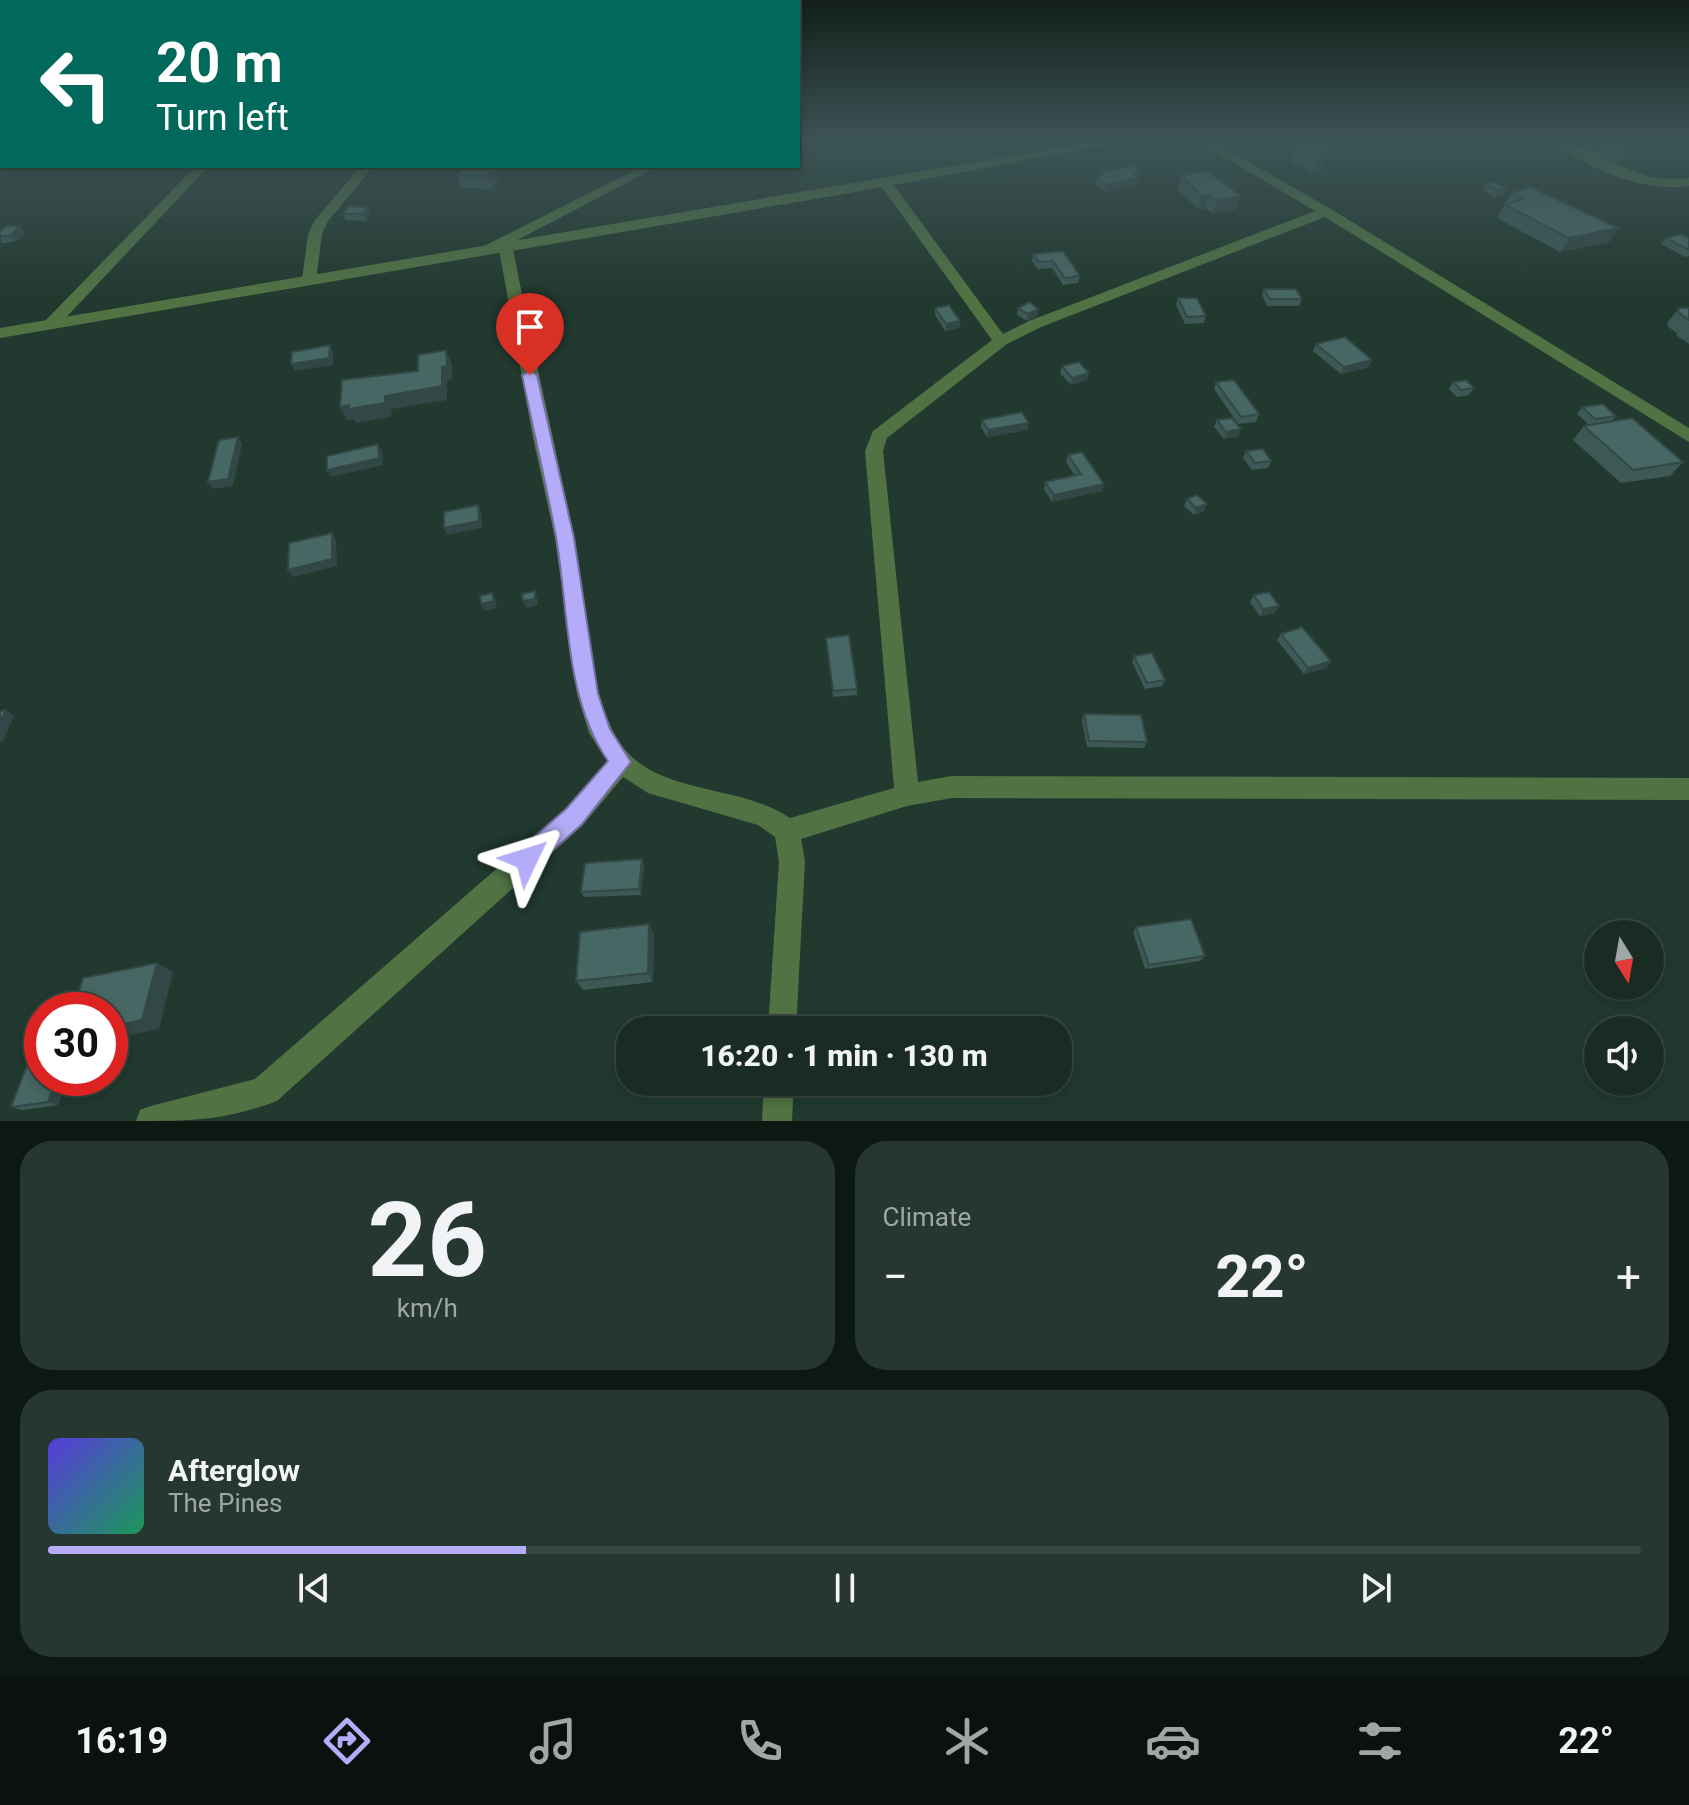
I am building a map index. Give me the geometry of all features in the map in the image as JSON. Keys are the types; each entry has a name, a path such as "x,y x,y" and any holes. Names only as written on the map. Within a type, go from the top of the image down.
{"street":[{"path":"51,324 176,194"},
{"path":"309,280 315,234 322,220 344,194"},
{"path":"481,254 598,194"},
{"path":"0,333 506,250 821,194"},
{"path":"893,194 1001,341"},
{"path":"1295,194 1689,436"},
{"path":"907,795 874,451 879,435 1001,341 1035,324 1326,212"},
{"path":"506,250 542,438 565,538 588,694 601,733 621,762 657,785 765,815 787,831 792,861 783,1016"},
{"path":"151,1121 243,1100 266,1090 574,817 621,762"},
{"path":"787,831 907,795 952,787 1689,789"},
{"path":"777,1121 778,1096"}],"building":[{"path":"1200,194 1241,196 1217,201 1209,195"},
{"path":"1514,194 1546,194 1618,228 1569,238 1505,205 1523,199"},
{"path":"349,206 368,207 363,214 343,214"},
{"path":"6,226 20,226 10,236 0,236"},
{"path":"1680,234 1689,238 1689,250 1666,238"},
{"path":"1063,251 1080,276 1065,278 1053,261 1039,262 1033,254"},
{"path":"1264,289 1296,289 1302,299 1270,299"},
{"path":"1178,298 1197,298 1206,316 1187,317"},
{"path":"1029,302 1039,309 1028,314 1018,308"},
{"path":"949,305 960,321 946,324 935,308"},
{"path":"1679,308 1689,308 1689,320 1678,312"},
{"path":"1345,337 1372,360 1344,367 1316,344"},
{"path":"330,345 329,358 291,364 292,352"},
{"path":"446,350 447,366 442,367 442,386 385,396 385,403 349,409 349,405 340,407 342,380 418,371 418,355"},
{"path":"1079,362 1089,373 1072,378 1062,366"},
{"path":"1234,380 1259,414 1241,417 1216,382"},
{"path":"1466,380 1474,388 1461,390 1453,382"},
{"path":"1603,404 1616,416 1595,419 1582,407"},
{"path":"1022,412 1029,423 988,430 982,420"},
{"path":"1232,418 1241,429 1226,432 1217,420"},
{"path":"1632,418 1683,462 1633,470 1584,426"},
{"path":"238,437 228,479 208,482 219,440"},
{"path":"378,444 379,458 327,470 327,456"},
{"path":"1263,449 1271,461 1255,463 1246,451"},
{"path":"1082,452 1104,484 1054,495 1045,482 1081,474 1068,455"},
{"path":"1197,495 1207,504 1196,508 1187,499"},
{"path":"478,505 479,521 444,528 444,512"},
{"path":"332,533 332,559 288,570 289,543"},
{"path":"535,591 535,599 523,601 522,594"},
{"path":"1269,592 1279,606 1263,609 1254,595"},
{"path":"492,593 494,601 481,604 480,596"},
{"path":"1302,627 1331,661 1308,668 1281,634"},
{"path":"849,635 857,689 833,691 826,638"},
{"path":"1152,653 1165,680 1147,683 1134,656"},
{"path":"1084,714 1141,715 1147,742 1089,741"},
{"path":"642,859 639,889 581,892 585,863"},
{"path":"1191,919 1205,956 1149,965 1136,927"},
{"path":"649,924 648,973 576,981 580,932"},
{"path":"157,963 142,1020 128,1023 128,992 79,992 83,978"},
{"path":"24,1073 24,1096 50,1096 48,1102 11,1107"}],"route":[{"path":"527,859 574,817 621,762 601,733 588,694 584,647 565,538 530,375"}]}
